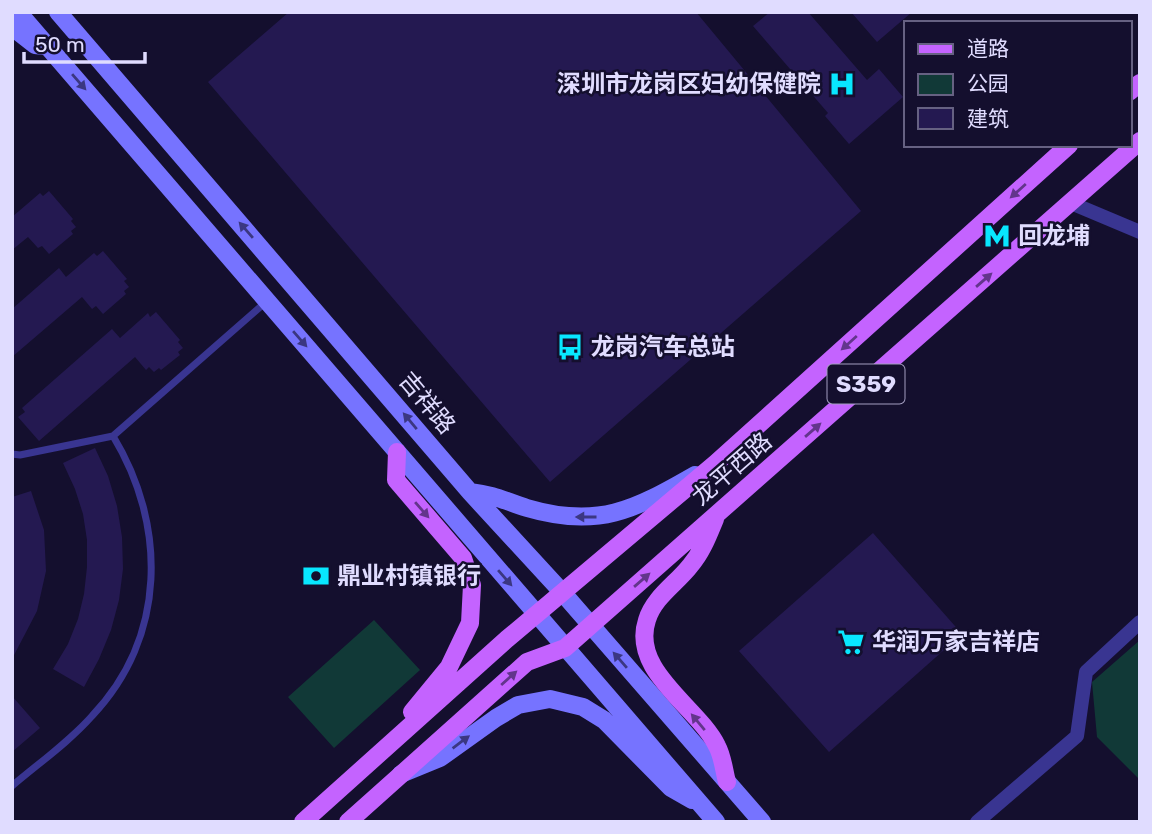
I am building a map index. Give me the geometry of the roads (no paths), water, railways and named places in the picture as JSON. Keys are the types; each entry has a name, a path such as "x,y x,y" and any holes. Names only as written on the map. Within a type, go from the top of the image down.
{"main road":[{"path":"18,12 716,822"},
{"name":"吉祥路","path":"58,12 71,21 470,492 562,592 762,822"},
{"path":"12,27 34,45 49,47"},
{"name":"龙平西路","path":"348,822 527,662 565,648 1140,141"},
{"name":"龙平西路","path":"303,822 562,592 715,464 1067,147"},
{"path":"377,755 449,667 470,623 472,585 463,558 396,480 397,452"},
{"path":"470,492 494,494 526,508 566,517 599,517 636,506 715,464"},
{"path":"716,515 705,544 692,564 664,592 647,620 646,641 649,657 658,676 717,746 727,782"},
{"path":"401,774 440,758 518,705 550,699 583,707 604,720 671,788 702,806"}],"street":[{"path":"1071,203 1140,232"},
{"path":"977,822 1077,736 1086,672 1140,622"}],"lane":[{"path":"12,446 16,454 113,436 267,301"},
{"path":"12,786 92,717 107,699 131,658 143,624 152,566 148,520 134,476 113,436"}],"place":[{"name":"深圳市龙岗区妇幼保健院","path":"842,84"},
{"name":"回龙埔","path":"997,236"},
{"name":"龙岗汽车总站","path":"570,347"},
{"name":"鼎业村镇银行","path":"316,576"},
{"name":"华润万家吉祥店","path":"851,642"}]}
